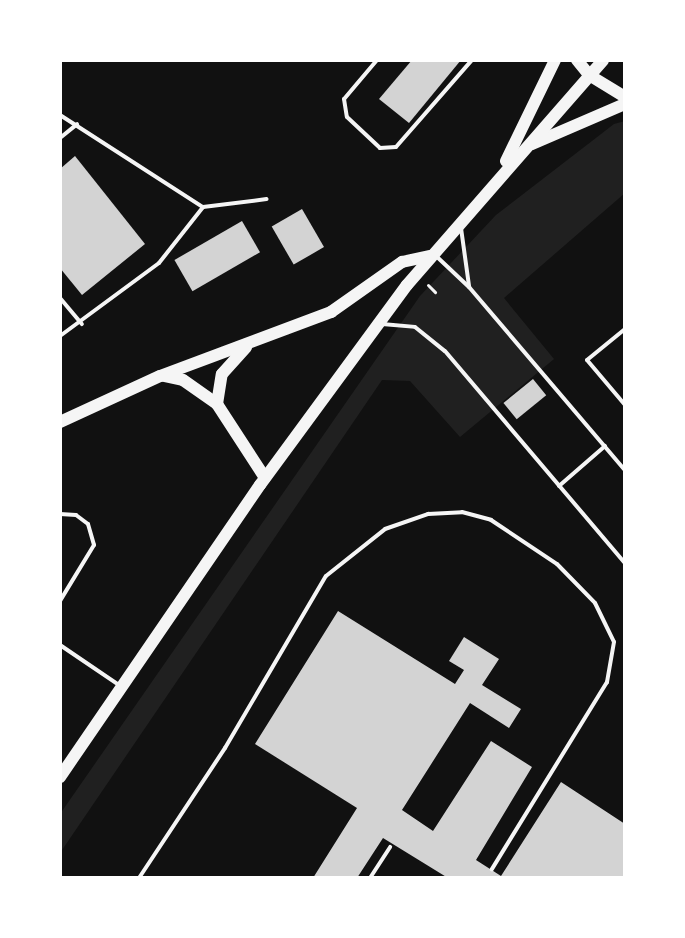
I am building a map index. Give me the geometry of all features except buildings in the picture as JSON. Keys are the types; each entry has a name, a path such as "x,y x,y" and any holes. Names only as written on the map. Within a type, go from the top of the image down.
{"main road":[{"path":"500,175 555,60"},
{"path":"577,60 590,75 625,97"},
{"path":"60,777 265,478 378,324 431,255 603,60"},
{"path":"523,149 599,111 625,104"},
{"path":"60,422 160,376 247,346 349,302 402,262 431,255"},
{"path":"217,404 222,374 247,346"},
{"path":"160,376 183,380 217,404 265,478"}],"lane":[{"path":"377,60 344,99 347,117 380,148 396,147 472,60"},
{"path":"60,115 77,123 203,207 267,200"},
{"path":"60,138 77,123"},
{"path":"60,336 82,324 165,257 203,207"},
{"path":"460,221 469,287"},
{"path":"431,255 469,287 625,470"},
{"path":"60,298 82,324"},
{"path":"378,324 424,332 625,563"},
{"path":"625,329 587,360 625,405"},
{"path":"559,486 605,446"},
{"path":"140,878 225,748 326,576 385,529 428,514 462,512 491,520 557,564 595,603 614,642 607,682 492,869"},
{"path":"60,514 76,515 88,524 94,545 60,601"},
{"path":"60,645 122,687"},
{"path":"370,878 390,847"}],"shaded area":[{"path":"625,121 625,193 504,298 554,359 460,437 410,381 382,380 60,853 60,814 420,296 496,215 614,124"}]}
